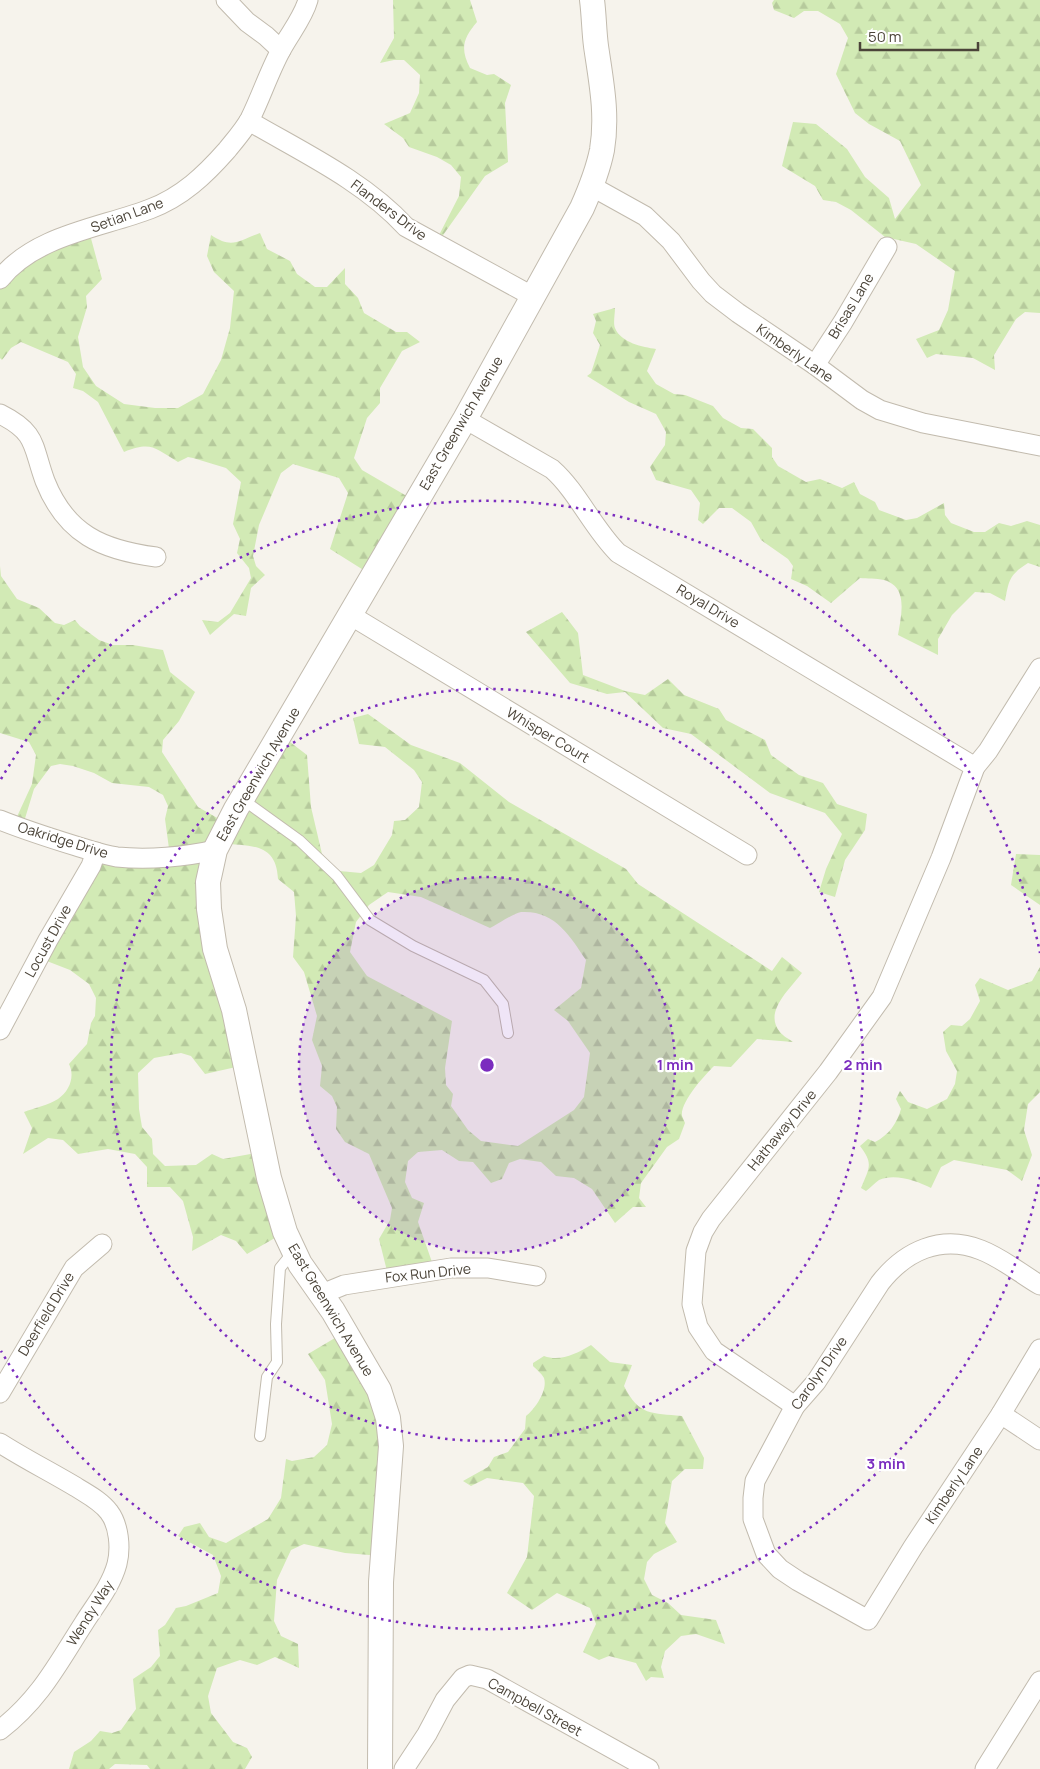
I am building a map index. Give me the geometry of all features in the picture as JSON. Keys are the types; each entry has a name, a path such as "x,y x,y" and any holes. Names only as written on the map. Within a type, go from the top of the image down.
{"street":[{"path":"226,0 247,22 281,50"},
{"name":"Setian Lane","path":"0,278 16,262 33,250 94,227 151,209 192,186 232,144 249,121 281,50 306,8 308,0"},
{"name":"East Greenwich Avenue","path":"380,1769 381,1582 391,1446 388,1418 380,1390 322,1294 300,1264 285,1232 269,1178 234,1010 215,949 209,909 208,882 215,850 242,799 465,419 582,208 602,150 605,112 592,0"},
{"name":"Flanders Drive","path":"249,121 376,197 406,227 532,296"},
{"name":"Kimberly Lane","path":"591,186 644,216 671,241 713,294 862,400 880,410 924,423 1040,446"},
{"name":"Brisas Lane","path":"815,365 843,322 887,247"},
{"path":"0,414 22,428 33,442 52,497 63,513 78,529 98,542 126,553 156,558"},
{"name":"Royal Drive","path":"465,419 552,469 563,479 596,528 618,553 975,767"},
{"name":"Whisper Court","path":"350,615 746,855"},
{"name":"Hathaway Drive","path":"795,1406 714,1352 698,1327 692,1304 696,1251 703,1232 711,1219 828,1072 882,997 941,858 975,767 988,751 1040,668"},
{"name":"Oakridge Drive","path":"0,820 34,833 116,857 166,857 194,855 215,850"},
{"name":"Locust Drive","path":"0,1030 48,940 91,866 96,852"},
{"name":"Deerfield Drive","path":"0,1393 74,1268 102,1244"},
{"name":"Carolyn Drive","path":"868,1620 798,1582 780,1569 766,1554 753,1519 755,1481 795,1406 816,1382 885,1277 898,1262 922,1248 952,1244 968,1246 982,1250 1040,1285"},
{"name":"Fox Run Drive","path":"322,1294 344,1284 451,1268 488,1268 536,1276"},
{"name":"Kimberly Lane","path":"868,1620 932,1518 1001,1414 1040,1349"},
{"path":"1001,1414 1040,1440"},
{"name":"Wendy Way","path":"0,1443 103,1505 115,1525 119,1544 118,1562 110,1582 49,1679 18,1716 0,1730"},
{"name":"Campbell Street","path":"404,1769 427,1734 445,1700 464,1678 470,1675 487,1680 649,1769"},
{"path":"985,1769 1040,1681"}],"lane":[{"path":"242,799 299,840 337,876 370,920 413,946 484,980 503,1004 508,1033"},
{"path":"260,1436 267,1377 277,1362 276,1324 280,1268 294,1251"}],"green space":[{"path":"393,0 470,0 477,22 464,44 465,55 470,68 487,75 494,74 511,85 505,103 508,162 485,176 436,245 435,243 459,196 461,177 451,165 437,157 409,147 403,138 384,124 410,113 419,93 420,75 404,60 380,63 394,38"},
{"path":"774,0 1040,0 1040,313 1025,312 1016,319 994,355 995,370 973,358 936,354 927,358 916,339 939,330 948,310 955,271 916,244 885,237 851,210 836,202 823,200 815,186 782,166 793,122 816,124 847,149 865,177 889,198 895,219 921,185 900,141 869,124 855,113 836,74 848,38 840,24 818,11 804,11 794,18 774,10 772,3"},
{"path":"89,231 102,279 86,296 87,307 78,337 83,367 96,386 124,404 155,408 178,408 203,394 221,360 230,328 234,291 214,272 207,256 211,235 230,243 260,233 267,249 290,261 297,274 315,287 327,287 345,268 345,284 358,298 364,313 396,332 407,332 420,342 402,351 380,388 380,403 367,418 354,458 362,470 417,502 365,571 330,549 348,493 339,478 293,464 281,473 259,525 253,556 256,566 265,575 251,588 246,616 234,614 210,635 202,620 218,622 230,613 251,578 249,568 237,553 240,539 233,524 241,482 226,468 193,458 188,457 178,462 158,450 147,447 124,452 98,402 83,391 73,388 76,374 68,362 21,342 11,348 2,360 0,358 0,281 15,264"},
{"path":"615,308 614,326 622,337 627,341 656,349 647,371 656,384 674,394 685,395 713,406 723,418 741,428 753,429 772,448 772,457 778,466 806,482 820,479 842,488 854,482 860,494 875,502 879,510 906,520 917,518 944,503 945,515 951,523 974,532 985,532 999,523 1011,526 1027,521 1040,525 1040,567 1028,563 1017,571 1009,583 1005,601 990,593 975,592 952,615 938,639 938,655 898,635 901,603 900,595 892,584 881,579 860,578 831,603 807,586 791,579 793,566 788,559 761,540 751,522 732,508 719,508 703,524 698,520 700,503 691,490 656,480 650,467 665,445 666,432 656,414 629,402 587,376 591,373 600,345 593,333 596,321 593,314"},
{"path":"0,566 1,576 17,599 39,608 55,623 64,625 75,620 99,640 113,645 133,645 163,650 170,672 195,692 179,721 163,740 162,752 198,807 228,824 282,736 307,755 311,807 322,854 339,871 361,873 374,865 392,835 394,821 405,820 419,807 422,782 414,770 385,747 359,744 353,718 368,714 411,745 460,763 509,802 626,869 638,884 772,971 782,957 802,973 785,993 776,1009 776,1024 780,1032 793,1042 757,1039 731,1067 714,1066 694,1089 682,1110 685,1123 679,1139 667,1147 641,1183 639,1198 646,1207 633,1207 615,1223 592,1189 574,1178 556,1176 541,1162 520,1159 509,1163 502,1179 491,1183 473,1162 459,1161 442,1150 418,1152 408,1161 405,1182 412,1198 424,1203 418,1222 433,1265 388,1275 379,1239 390,1220 392,1208 369,1154 345,1142 336,1129 337,1107 332,1096 320,1086 322,1066 312,1040 317,1016 304,972 293,957 296,916 294,892 278,879 276,867 267,852 252,846 221,843 208,885 245,1065 205,1074 191,1056 181,1053 154,1058 138,1073 139,1109 142,1127 152,1139 153,1154 165,1166 196,1165 212,1154 223,1159 262,1152 287,1231 247,1254 236,1241 221,1235 192,1251 193,1237 183,1201 170,1187 147,1187 147,1167 135,1154 108,1149 78,1154 63,1140 48,1138 23,1154 32,1128 24,1112 46,1105 66,1092 72,1073 69,1064 87,1044 91,1023 95,1016 96,998 89,984 70,970 39,958 94,856 170,856 165,819 168,806 163,795 149,787 112,783 94,773 60,764 51,766 34,789 23,825 15,821 32,784 36,755 29,742 0,733","holes":["388,892 421,897 490,928 521,912 543,915 560,926 586,960 581,988 554,1010 568,1021 590,1053 584,1097 574,1110 518,1146 481,1141 468,1130 451,1106 453,1094 446,1085 445,1068 452,1021 367,976 350,952 356,922 369,905"]},
{"path":"562,612 578,633 583,675 625,691 645,695 668,679 684,695 719,709 726,720 765,740 771,755 799,775 823,783 837,804 867,814 865,830 845,860 835,897 819,892 826,869 842,834 825,813 770,793 691,734 663,728 625,692 607,694 570,683 526,632"},
{"path":"1016,854 1040,855 1040,905 1011,885"},
{"path":"1040,967 1040,1092 1028,1104 1024,1130 1032,1155 1022,1181 1007,1170 954,1160 941,1167 931,1188 913,1181 892,1177 879,1180 866,1191 861,1188 869,1162 860,1146 868,1139 875,1142 892,1128 901,1109 896,1099 900,1091 908,1102 927,1109 947,1099 955,1084 957,1071 946,1051 943,1032 951,1025 962,1026 970,1019 980,1001 975,985 980,978 1008,990 1032,981"},
{"path":"340,1335 380,1391 382,1556 345,1553 304,1544 291,1550 277,1580 274,1621 281,1636 298,1644 299,1668 275,1657 257,1665 240,1660 217,1668 208,1696 211,1713 233,1742 247,1748 252,1757 245,1769 150,1769 147,1765 115,1764 109,1769 69,1769 74,1752 91,1741 100,1731 112,1733 121,1730 136,1709 133,1679 151,1667 160,1656 158,1630 165,1625 176,1608 218,1593 221,1576 213,1555 178,1536 184,1527 200,1523 209,1537 226,1543 268,1519 281,1498 286,1459 292,1461 314,1457 327,1445 332,1424 325,1380 308,1354"},
{"path":"591,1345 610,1362 632,1365 624,1386 635,1403 641,1408 654,1413 682,1416 704,1458 703,1469 685,1469 672,1481 665,1523 677,1542 654,1554 647,1562 644,1579 652,1595 668,1603 681,1615 716,1620 725,1644 696,1634 681,1636 665,1651 661,1667 664,1678 651,1677 646,1681 636,1663 609,1656 599,1660 583,1652 596,1624 590,1608 557,1593 532,1610 507,1593 527,1557 534,1496 523,1483 487,1478 471,1486 463,1481 488,1467 494,1457 508,1452 525,1429 526,1416 537,1404 545,1383 544,1378 533,1366 533,1363 544,1356 562,1358"}]}
